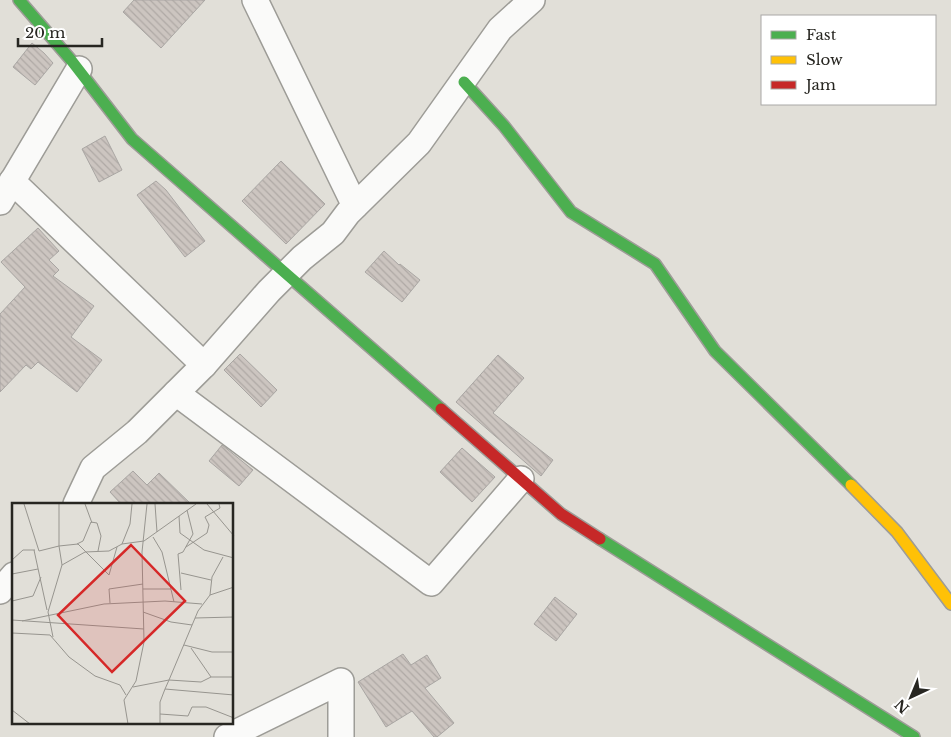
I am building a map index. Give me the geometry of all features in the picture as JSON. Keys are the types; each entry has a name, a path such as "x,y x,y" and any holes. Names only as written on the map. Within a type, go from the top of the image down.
{"street":[{"path":"19,0 79,69 132,139 561,514 914,737"},
{"path":"255,0 356,206"},
{"path":"76,503 93,468 137,432 204,365 269,291 302,258 333,233 348,212 419,143 500,29 532,0"},
{"path":"79,69 6,191 204,365"},
{"path":"464,82 504,126 571,212 655,264 715,351 823,456 897,532 951,604"},
{"path":"176,393 431,583 521,479"},
{"path":"0,590 12,577"},
{"path":"227,737 341,681 341,737"}],"building":[{"path":"134,0 205,0 161,48 123,12"},
{"path":"32,43 53,63 35,85 13,67"},
{"path":"105,136 122,170 99,182 82,149"},
{"path":"281,161 325,204 286,244 242,201"},
{"path":"156,181 166,190 205,241 185,257 137,195"},
{"path":"38,228 59,251 49,260 59,270 53,276 94,306 71,337 102,360 77,392 38,362 31,369 26,365 0,392 0,314 25,287 1,262"},
{"path":"384,251 420,280 402,302 365,272"},
{"path":"240,354 277,390 261,407 224,370"},
{"path":"498,355 524,378 493,413 553,460 541,476 456,402"},
{"path":"222,445 253,470 239,486 209,461"},
{"path":"462,448 495,477 472,502 440,472"},
{"path":"133,471 147,485 159,473 190,503 120,503 110,492"},
{"path":"555,597 577,614 556,641 534,624"},
{"path":"403,654 411,665 427,655 441,678 425,688 454,723 437,737 434,737 412,711 386,727 358,682"}],"traffic: fast":[{"path":"19,0 71,60 132,139 441,409"},
{"path":"464,82 504,126 571,212 655,264 715,351 851,485"},
{"path":"600,539 914,737"}],"traffic: slow":[{"path":"851,485 897,532 951,604"}],"traffic: jam":[{"path":"441,409 561,514 600,539"}]}
